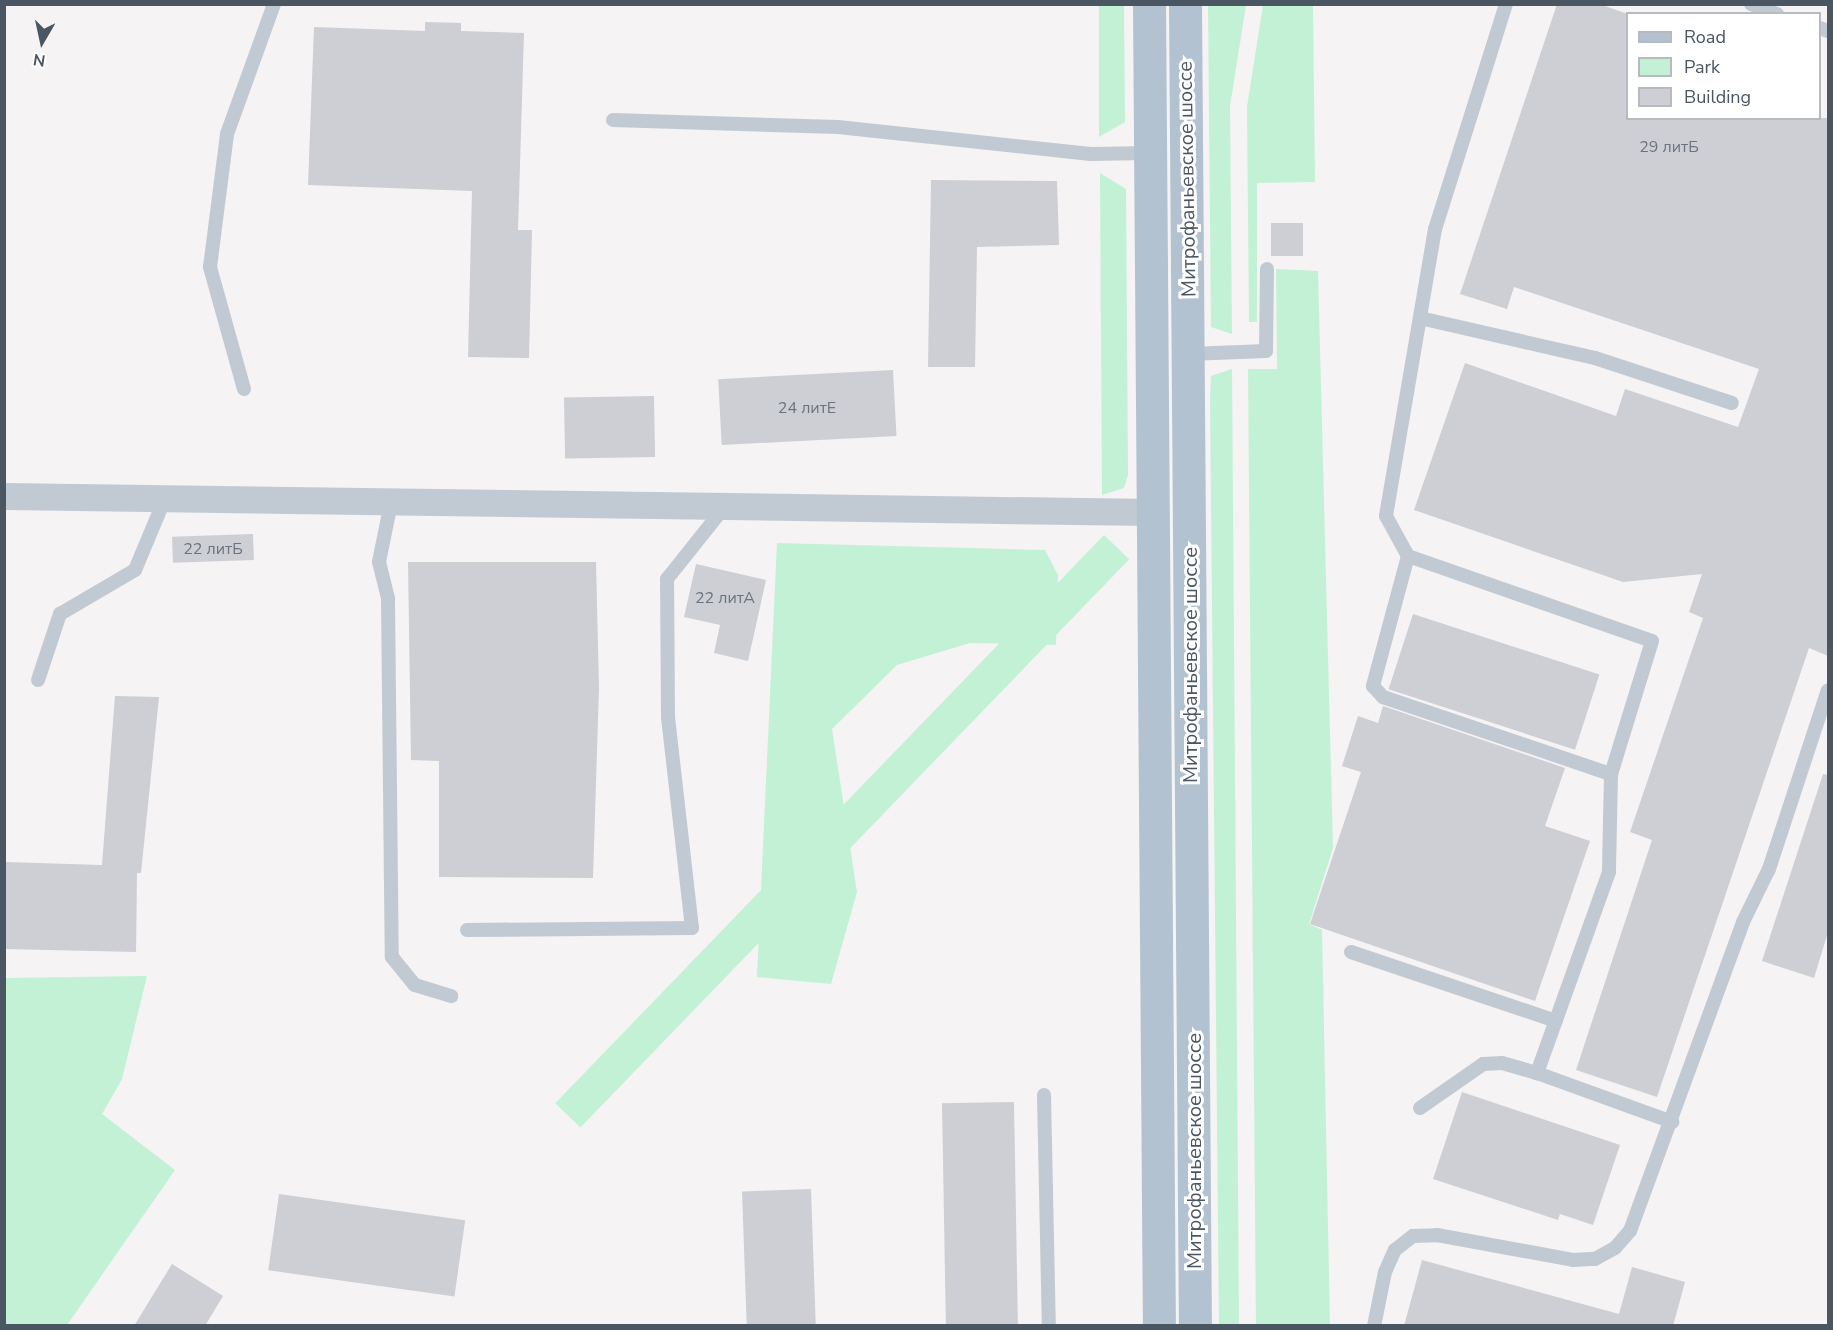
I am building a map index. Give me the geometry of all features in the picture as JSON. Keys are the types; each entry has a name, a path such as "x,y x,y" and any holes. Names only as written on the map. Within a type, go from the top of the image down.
{"main road":[{"name":"Митрофаньевское шоссе","path":"1149,4 1159,1326"},
{"name":"Митрофаньевское шоссе","path":"1185,4 1195,1326"}],"street":[{"path":"4,496 392,498 727,504 1093,516 1153,513"}],"lane":[{"path":"244,389 210,267 227,134 274,4"},
{"path":"1506,4 1435,229 1386,516 1408,556 1652,641 1611,774 1609,872 1537,1074"},
{"path":"1751,4 1772,12"},
{"path":"614,120 838,127 1091,154 1150,153"},
{"path":"1188,354 1266,351 1266,269"},
{"path":"1420,318 1595,358 1732,403"},
{"path":"38,680 60,614 135,570 166,496"},
{"path":"392,498 379,562 388,599 392,957 415,985 451,996"},
{"path":"466,930 692,928 668,717 667,579 727,504"},
{"path":"1153,513 1189,512"},
{"path":"1408,556 1373,686 1383,696 1611,774"},
{"path":"1374,1326 1385,1272 1395,1250 1413,1236 1437,1235 1573,1260 1595,1259 1615,1248 1630,1231 1672,1122 1743,922 1769,869 1828,690"},
{"path":"1351,952 1556,1021"},
{"path":"1420,1108 1483,1064 1502,1063 1672,1122"},
{"path":"1044,1095 1049,1326"}],"green space":[{"path":"1099,5 1124,5 1125,122 1099,137"},
{"path":"1208,5 1246,5 1230,106 1232,334 1211,327"},
{"path":"1263,5 1313,5 1315,182 1257,183 1257,322 1249,322 1247,107"},
{"path":"1100,173 1126,189 1128,475 1124,488 1102,495"},
{"path":"1276,269 1318,271 1333,848 1309,924 1322,930 1330,1325 1256,1325 1248,369 1277,369"},
{"path":"1232,369 1239,1325 1219,1326 1210,399 1211,376"},
{"path":"1104,535 1129,559 580,1128 555,1103"},
{"path":"777,543 1045,550 1058,575 1056,645 970,643 897,665 832,729 857,892 831,984 757,977"},
{"path":"147,976 122,1079 102,1114 175,1170 67,1325 5,1325 5,978"}],"building":[{"path":"1557,4 1599,4 1626,13 1626,120 1821,120 1821,118 1828,118 1828,656 1809,648 1657,1097 1576,1070 1652,840 1630,832 1703,618 1689,612 1702,574 1623,582 1414,510 1465,363 1616,416 1625,389 1738,427 1759,369 1514,287 1507,309 1460,294"},
{"path":"425,22 461,23 461,31 524,33 518,230 532,230 529,358 468,357 472,191 308,185 314,27 425,31"},
{"path":"931,180 1057,181 1059,245 977,247 975,367 928,367"},
{"path":"1271,223 1303,223 1303,256 1271,256"},
{"path":"893,370 896,436 722,445 718,379"},
{"path":"654,396 655,457 565,459 564,398"},
{"path":"253,534 254,560 173,563 172,537"},
{"path":"408,562 596,562 599,688 593,878 439,877 439,761 411,760"},
{"path":"696,564 766,580 748,661 714,653 720,625 684,617"},
{"path":"1413,614 1599,675 1575,750 1389,689"},
{"path":"115,696 159,697 141,873 137,873 136,952 4,949 4,862 102,865"},
{"path":"1383,706 1565,768 1545,826 1590,841 1535,1001 1310,924 1361,772 1342,766 1358,716 1378,723"},
{"path":"1823,774 1828,775 1828,932 1814,978 1762,961"},
{"path":"1462,1092 1620,1145 1593,1225 1560,1214 1558,1220 1433,1179"},
{"path":"1014,1102 1018,1326 946,1326 942,1103"},
{"path":"811,1189 816,1326 747,1326 742,1191"},
{"path":"279,1194 465,1220 454,1296 268,1270"},
{"path":"1422,1260 1619,1314 1632,1267 1685,1282 1673,1326 1404,1326"},
{"path":"172,1264 223,1296 205,1326 134,1326"}]}
